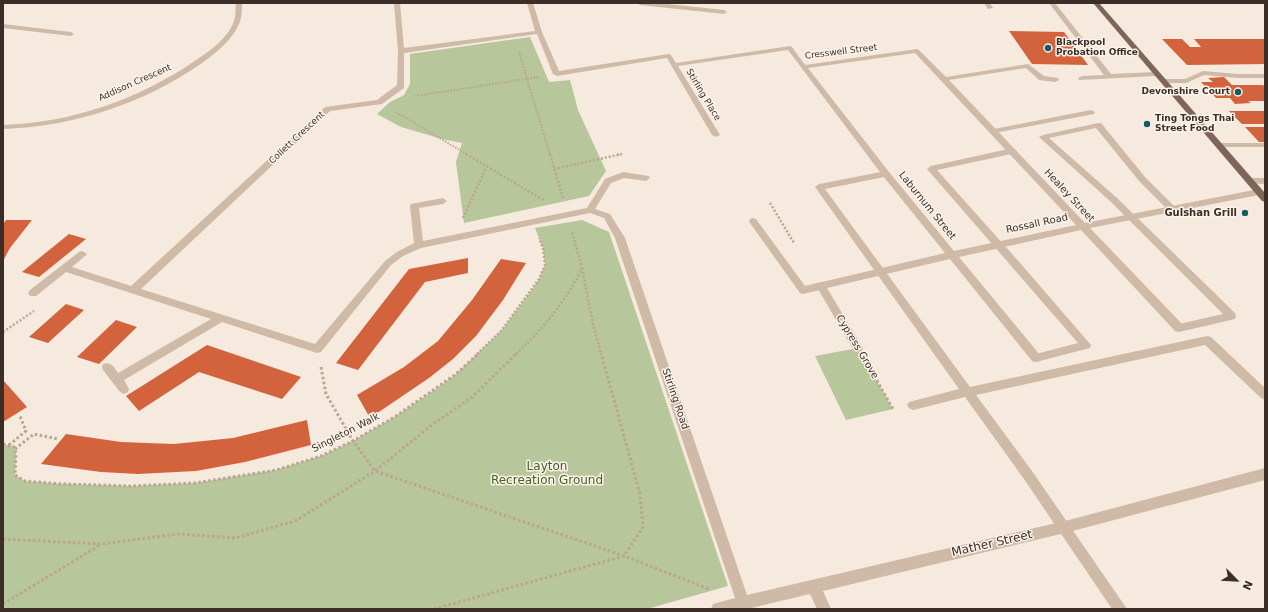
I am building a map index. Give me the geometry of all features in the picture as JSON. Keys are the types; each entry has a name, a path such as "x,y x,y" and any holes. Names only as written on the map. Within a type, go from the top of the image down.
{"main road":[{"path":"1096,3 1262,195"}],"street":[{"name":"Addison Crescent","path":"3,127 18,127 46,123 101,109 129,98 177,75 198,63 227,38 236,25 240,14 239,3"},
{"path":"397,3 401,51 539,32"},
{"path":"530,3 539,32 557,74 669,56 674,65"},
{"path":"640,3 724,12"},
{"path":"1052,3 1109,76"},
{"path":"3,26 71,34"},
{"name":"Cresswell Street","path":"674,65 790,48 803,67 917,51 944,79"},
{"name":"Collett Crescent","path":"133,290 328,109 379,102 401,86 401,51"},
{"name":"Stirling Place","path":"674,65 716,135"},
{"path":"944,79 1028,66 1042,78 1055,80"},
{"name":"Laburnum Street","path":"803,67 886,174 1036,358 1086,346 998,244"},
{"path":"1163,81 1186,81 1203,73 1238,76 1265,76"},
{"path":"1082,78 1156,74"},
{"name":"Healey Street","path":"944,79 1179,328 1231,316 1130,216"},
{"path":"994,131 1091,112"},
{"path":"1130,216 1043,137 1098,125 1149,188 1171,208"},
{"path":"1219,145 1265,145"},
{"path":"998,244 931,169 1013,151"},
{"path":"64,268 317,349 388,263 400,254 419,245 590,210 608,181 623,174 646,178"},
{"path":"886,174 819,187 1065,527 1120,609"},
{"path":"1250,182 1265,181"},
{"name":"Rossall Road","path":"753,221 803,290 952,254 1130,216 1171,208 1262,195"},
{"path":"419,245 414,206 443,201"},
{"name":"Stirling Road","path":"590,210 607,216 620,238 743,602"},
{"path":"34,293 82,254"},
{"name":"Cypress Grove","path":"821,286 858,348"},
{"path":"118,379 221,318"},
{"path":"913,405 1207,340 1265,395"},
{"path":"108,367 124,389"},
{"name":"Mather Street","path":"718,609 1065,527 1265,474"},
{"path":"814,587 824,609"}],"path":[{"path":"434,609 624,556 643,527 640,494 593,324 582,268 568,214 514,36"},
{"path":"379,102 557,74"},
{"path":"379,102 568,214"},
{"path":"554,169 622,154"},
{"path":"453,238 487,166"},
{"name":"Singleton Walk","path":"15,449 15,475 24,481 62,484 131,486 195,483 276,470 321,456 353,441 396,416 438,388 456,374 501,331 539,279 545,265 543,248 532,222"},
{"path":"3,539 101,544 179,534 235,538 295,521 375,471 433,424 471,398 529,342 573,287 582,268"},
{"name":"Cypress Grove","path":"858,348 894,409"},
{"path":"317,349 326,394 353,441 375,471 624,556 743,602"},
{"path":"20,416 26,431 58,439"},
{"path":"9,445 26,431"},
{"path":"3,444 14,447 15,449 34,434"},
{"path":"3,604 101,544"}],"green space":[{"path":"530,37 549,82 570,80 578,110 606,171 589,196 464,223 456,162 462,143 442,139 401,127 377,114 390,102 404,95 410,84 410,54"},
{"name":"Layton Recreation Ground","path":"582,220 609,232 728,586 647,609 3,609 3,444 14,447 16,453 15,475 25,481 62,484 131,486 195,483 276,470 321,456 353,441 396,416 456,374 501,331 539,279 545,265 543,248 535,228"},
{"path":"858,348 893,409 846,420 815,356"}],"building":[{"name":"Blackpool Probation Office","path":"1009,31 1064,32 1088,65 1032,64"},
{"path":"1162,39 1182,39 1190,47 1201,47 1194,39 1265,39 1265,64 1187,65"},
{"name":"Devonshire Court","path":"1224,77 1232,85 1263,85 1265,87 1265,101 1248,101 1251,103 1235,104 1230,98 1216,98 1201,82 1213,82 1208,78"},
{"path":"1229,111 1265,111 1265,124 1242,124"},
{"path":"1245,127 1265,127 1265,142 1259,142"},
{"path":"6,220 32,220 10,248 3,261 3,224"},
{"path":"69,234 86,239 39,277 22,272"},
{"path":"468,258 468,273 425,282 358,370 336,363 409,269"},
{"path":"501,259 526,263 503,300 476,336 453,359 429,378 370,418 357,395 404,367 438,341 472,300"},
{"path":"66,304 84,310 48,343 29,337"},
{"path":"116,320 137,327 99,364 77,357"},
{"path":"207,345 301,377 282,399 199,372 139,411 126,396"},
{"path":"3,380 27,407 3,422"},
{"path":"307,420 311,445 245,462 196,471 138,474 101,472 41,464 66,434 121,442 174,444 233,438"}],"place":[{"name":"Blackpool Probation Office","path":"1048,48"},
{"name":"Devonshire Court","path":"1238,92"},
{"name":"Ting Tongs Thai Street Food","path":"1147,124"},
{"name":"Gulshan Grill","path":"1245,213"}]}
